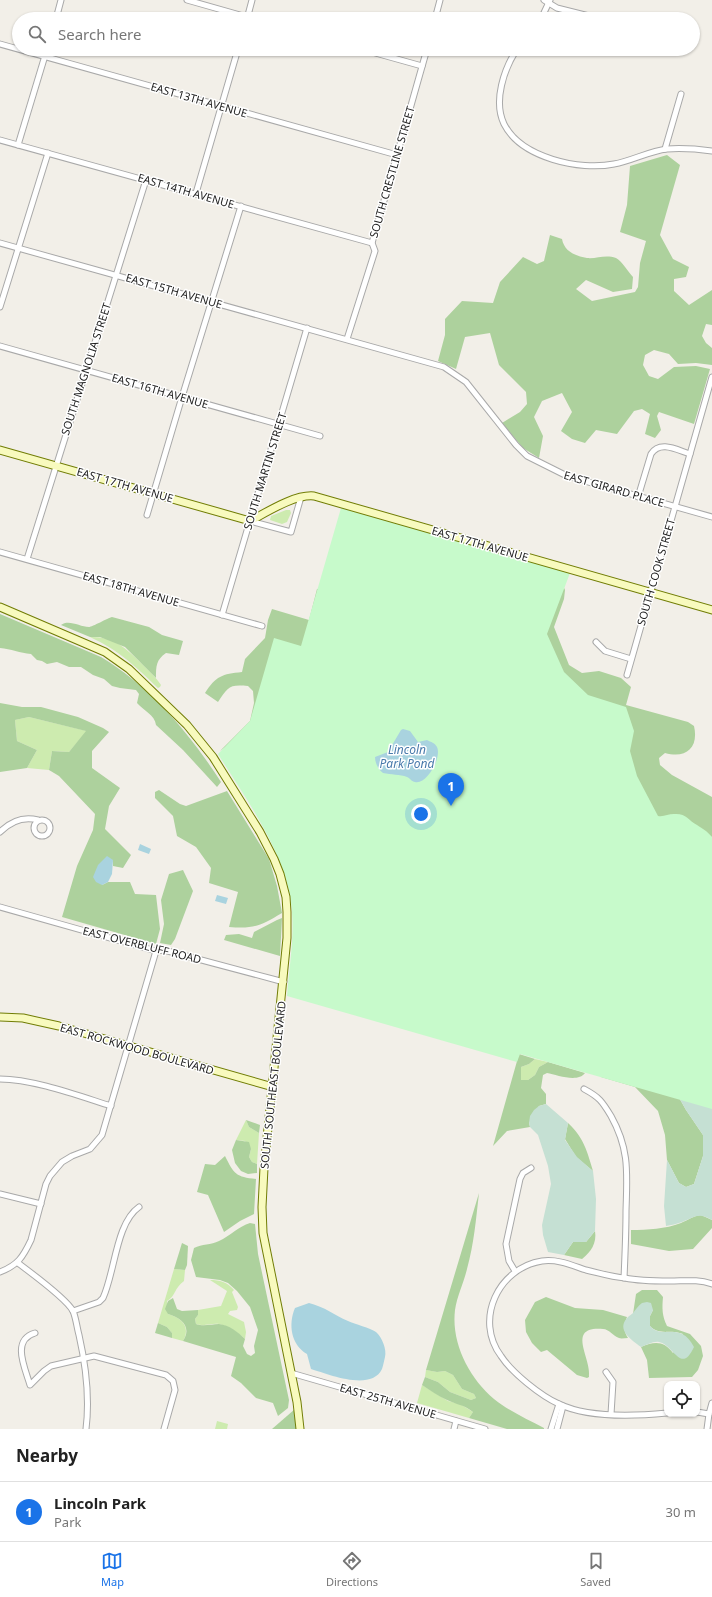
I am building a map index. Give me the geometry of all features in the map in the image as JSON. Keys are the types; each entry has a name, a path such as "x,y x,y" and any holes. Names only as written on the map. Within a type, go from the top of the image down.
{"street":[{"path":"58,12 61,0"},
{"path":"187,0 227,12"},
{"path":"249,12 252,0"},
{"path":"437,12 440,0"},
{"path":"544,12 548,1 557,8 573,12"},
{"name":"EAST 13TH AVENUE","path":"0,44 12,47"},
{"name":"EAST 13TH AVENUE","path":"42,56 397,155"},
{"path":"196,193 236,56"},
{"path":"386,56 422,66"},
{"name":"SOUTH CRESTLINE STREET","path":"347,340 375,250 372,243 425,56"},
{"path":"513,56 504,75 500,103 503,122 511,135 517,141 535,152 562,162 579,165 606,166 665,149 693,148 712,151"},
{"path":"18,145 45,57"},
{"path":"665,149 681,94"},
{"name":"EAST 14TH AVENUE","path":"0,140 196,193 372,243"},
{"path":"0,307 48,153"},
{"name":"SOUTH MAGNOLIA STREET","path":"27,559 55,465 146,180"},
{"path":"147,515 211,302 242,206"},
{"name":"EAST 15TH AVENUE","path":"0,243 347,340"},
{"name":"SOUTH MARTIN STREET","path":"222,615 307,328"},
{"name":"EAST GIRARD PLACE","path":"347,340 437,365 449,370 466,382 516,445 527,456 567,476 712,517"},
{"name":"EAST 16TH AVENUE","path":"0,346 320,436"},
{"name":"SOUTH COOK STREET","path":"627,675 712,377"},
{"path":"638,497 651,454 656,448 666,447 690,454"},
{"name":"EAST 17TH AVENUE","path":"0,450 290,532 301,497"},
{"name":"EAST 17TH AVENUE","path":"250,521 301,497 314,496 712,610"},
{"name":"EAST 18TH AVENUE","path":"0,552 262,626"},
{"name":"SOUTH SOUTHEAST BOULEVARD","path":"0,607 105,652 119,660 187,725 213,757 260,832 280,874 287,912 287,938 284,982 264,1168 262,1233 291,1373 300,1429"},
{"path":"596,642 605,651 632,659"},
{"path":"0,832 14,821 24,818 38,820"},
{"name":"EAST OVERBLUFF ROAD","path":"0,908 156,951 164,950 284,982"},
{"path":"0,1272 18,1263 31,1240 46,1184 56,1168 72,1156 90,1149 102,1135 112,1106 156,951"},
{"name":"EAST ROCKWOOD BOULEVARD","path":"0,1017 23,1018 59,1026 273,1088"},
{"path":"0,1079 13,1079 34,1084 112,1106"},
{"path":"584,1089 598,1097 618,1128 624,1144 627,1171 624,1278"},
{"path":"515,1271 506,1254 506,1237 520,1178 523,1173 531,1168"},
{"path":"0,1194 41,1204"},
{"path":"73,1311 99,1302 103,1298 125,1222 133,1211 139,1207"},
{"path":"664,1413 646,1415 589,1412 561,1405 550,1400 514,1371 500,1356 490,1329 490,1316 493,1302 499,1288 515,1271 530,1264 556,1261 624,1278 665,1281 694,1280 712,1284"},
{"path":"18,1263 63,1300 73,1311 84,1358 88,1392 86,1429"},
{"path":"36,1333 25,1338 20,1351 30,1385 51,1366 94,1356 101,1356 166,1375 174,1381 175,1390 164,1429"},
{"path":"606,1372 613,1382 611,1414"},
{"name":"EAST 25TH AVENUE","path":"291,1373 485,1429"},
{"path":"707,1429 712,1403"},
{"path":"552,1429 561,1405"},
{"path":"557,1429 561,1405"},
{"path":"700,1412 709,1414"},
{"path":"454,1429 456,1421"}],"green space":[{"path":"667,155 680,165 660,235 673,259 689,267 686,277 674,279 674,291 689,305 712,290 712,325 706,324 702,336 706,343 712,348 712,365 696,363 678,364 669,354 654,350 645,355 643,365 649,376 658,379 674,367 696,366 710,369 694,424 659,412 657,416 661,430 655,438 645,434 650,414 642,409 634,411 617,434 596,430 585,443 572,439 561,431 572,412 562,393 542,401 534,417 543,436 539,458 523,448 502,423 520,412 527,404 526,392 499,365 490,333 465,337 456,369 438,361 445,335 445,319 462,301 493,303 500,282 523,257 537,264 544,261 550,235 562,239 565,247 578,256 591,258 608,256 616,258 633,277 632,289 613,292 586,280 576,289 592,301 635,292 638,287 640,263 646,241 620,232 627,205 630,166"},
{"path":"341,508 570,573 547,634 564,672 588,695 626,707 634,731 630,751 637,776 658,816 678,814 687,817 712,837 712,1109 520,1054 517,1062 287,996 292,944 292,913 284,872 265,830 218,754 250,721 274,638 301,646"},
{"path":"286,510 290,510 291,513 287,522 282,524 270,520 271,516"},
{"path":"558,573 565,590 564,599 554,627 569,665 582,673 599,671 621,678 631,687 626,705 688,722 694,726 695,740 693,746 685,753 665,753 659,758 660,765 672,775 712,797 712,837 282,707 220,751 250,721 254,703 253,691 248,686 233,686 224,693 218,702 205,693 216,679 224,675 242,672 245,659 265,638 268,620 272,609 309,620 317,589"},
{"path":"0,614 101,657 119,669 153,697 183,729 221,782 217,787 183,750 156,725 151,715 137,703 139,694 136,690 112,686 104,679 93,675 81,667 69,667 57,662 47,664 37,660 31,654 0,648"},
{"path":"112,617 149,627 162,635 183,641 179,655 166,653 160,658 157,664 156,678 125,647 100,637 90,637 61,625 64,623 71,623 89,627"},
{"path":"90,637 106,639 124,648 154,676 161,685 160,687 158,688 119,653"},
{"path":"0,703 22,707 41,707 78,717 109,732 92,751 92,768 120,788 109,806 105,829 131,855 123,868 113,866 113,860 102,885 108,882 130,882 135,894 156,895 160,929 156,944 62,917 77,866 93,830 95,814 59,776 49,770 52,751 69,752 86,731 29,717 15,720 17,741 37,750 27,768 0,772"},
{"path":"29,717 87,731 69,752 52,751 49,770 27,768 37,750 17,741 15,720"},
{"path":"159,790 180,804 186,806 227,791 269,859 277,886 282,913 257,926 229,927 238,892 209,883 211,868 196,847 177,836 173,816 155,798 155,792"},
{"path":"183,870 193,891 175,939 171,945 160,943 164,924 161,900 169,874"},
{"path":"282,918 280,956 224,940 226,935 239,934 252,938 254,932"},
{"path":"611,1047 673,1087 703,1135 703,1156 694,1184 686,1187 679,1183 667,1160 665,1135 658,1111 635,1087 601,1077"},
{"path":"519,1054 535,1059 529,1064 521,1067 521,1080 528,1080 535,1075 539,1067 548,1062 585,1073 578,1078 562,1077 547,1073 543,1075 541,1088 546,1094 546,1104 539,1106 529,1123 530,1127 507,1131 493,1146"},
{"path":"535,1059 548,1062 539,1067 535,1075 528,1080 521,1080 521,1067 529,1064"},
{"path":"673,1087 712,1090 712,1220 703,1216 697,1216 680,1223 666,1226 664,1206 667,1160 679,1183 686,1187 694,1184 703,1156 703,1135"},
{"path":"546,1104 568,1123 565,1140 577,1157 593,1171 596,1199 595,1231 586,1242 573,1242 564,1255 548,1252 543,1235 542,1225 551,1184 548,1166 538,1135 530,1127 529,1123 530,1116 534,1110 539,1106"},
{"path":"246,1120 249,1127 259,1133 257,1164 252,1162 249,1157 251,1149 245,1141 236,1140"},
{"path":"246,1120 260,1125 259,1133 249,1127"},
{"path":"568,1123 578,1134 587,1151 593,1171 576,1157 565,1139"},
{"path":"236,1140 249,1142 251,1149 249,1157 252,1162 257,1164 257,1173 248,1174 241,1171 235,1163 232,1150"},
{"path":"225,1156 236,1174 256,1179 254,1214 240,1221 224,1232 208,1195 197,1192 205,1164 215,1165"},
{"path":"479,1193 471,1250 466,1274 455,1310 456,1335 459,1347 477,1381 494,1399 518,1415 544,1429 507,1429 469,1418 473,1412 469,1409 437,1395 422,1385 425,1377 438,1382 450,1392 471,1400 476,1398 474,1394 462,1389 453,1375 445,1371 437,1372 426,1370"},
{"path":"701,1215 712,1220 712,1228 693,1249 669,1251 631,1244 631,1230 669,1227"},
{"path":"250,1223 255,1224 258,1254 289,1400 288,1408 278,1416 273,1403 256,1398 241,1383 231,1376 236,1357 183,1341 186,1336 186,1327 178,1318 168,1314 165,1309 168,1301 173,1298 177,1309 182,1311 198,1310 198,1315 195,1319 196,1324 219,1324 230,1327 245,1339 243,1346 247,1354 251,1356 255,1353 254,1346 258,1330 250,1307 237,1291 228,1283 220,1280 196,1277 191,1260 194,1248 219,1241 242,1226"},
{"path":"595,1231 593,1247 582,1259 564,1255 573,1242 586,1242"},
{"path":"182,1243 188,1246 187,1265 185,1270 174,1269"},
{"path":"174,1269 185,1270 184,1281 178,1286 172,1297 167,1301 168,1314 177,1318 184,1324 186,1331 183,1341 172,1338 172,1333 167,1327 158,1323"},
{"path":"210,1280 223,1282 234,1290 232,1292 238,1307 237,1310 230,1311 228,1314 244,1322 246,1332 245,1339 233,1330 219,1324 196,1324 195,1319 198,1315 198,1310 221,1306 227,1291"},
{"path":"642,1290 657,1290 663,1297 662,1305 664,1319 667,1326 690,1334 701,1346 703,1356 698,1370 692,1377 649,1378 647,1360 641,1347 659,1343 666,1346 673,1353 683,1334 661,1332 650,1326 650,1316 653,1310 633,1314 636,1294"},
{"path":"546,1297 575,1308 603,1310 627,1317 624,1328 628,1338 619,1338 603,1329 592,1329 585,1333 583,1345 589,1369 589,1377 587,1378 577,1375 547,1350 541,1352 532,1343 526,1332 525,1320 535,1302"},
{"path":"642,1303 651,1303 653,1310 650,1316 650,1326 660,1332 677,1332 683,1334 689,1339 694,1347 685,1358 681,1359 664,1344 659,1342 641,1347 626,1334 623,1326 624,1322"},
{"path":"158,1323 167,1327 172,1333 172,1338 155,1333"},
{"path":"426,1370 437,1372 445,1371 453,1375 462,1389 474,1394 476,1398 471,1400 450,1392 438,1382 425,1377"},
{"path":"422,1385 448,1401 460,1404 473,1412 469,1418 417,1403"},
{"path":"295,1409 296,1429 272,1429"},
{"path":"217,1421 228,1424 227,1429 215,1429"}],"water":[{"name":"Lincoln Park Pond","path":"403,729 410,731 418,742 427,740 437,747 438,751 435,763 429,775 420,782 414,782 404,776 383,773 376,764 375,757 388,752"},
{"path":"140,844 151,849 149,854 138,850"},
{"path":"107,856 113,860 112,874 108,882 102,885 96,882 93,877 98,865"},
{"path":"217,895 228,898 226,904 215,901"},
{"path":"309,1303 325,1309 348,1321 370,1329 378,1334 384,1344 385,1354 382,1369 376,1376 369,1379 349,1380 311,1369 307,1354 297,1345 292,1334 292,1321 295,1308"}],"place":[{"name":"Lincoln Park","path":"451,806"}]}
